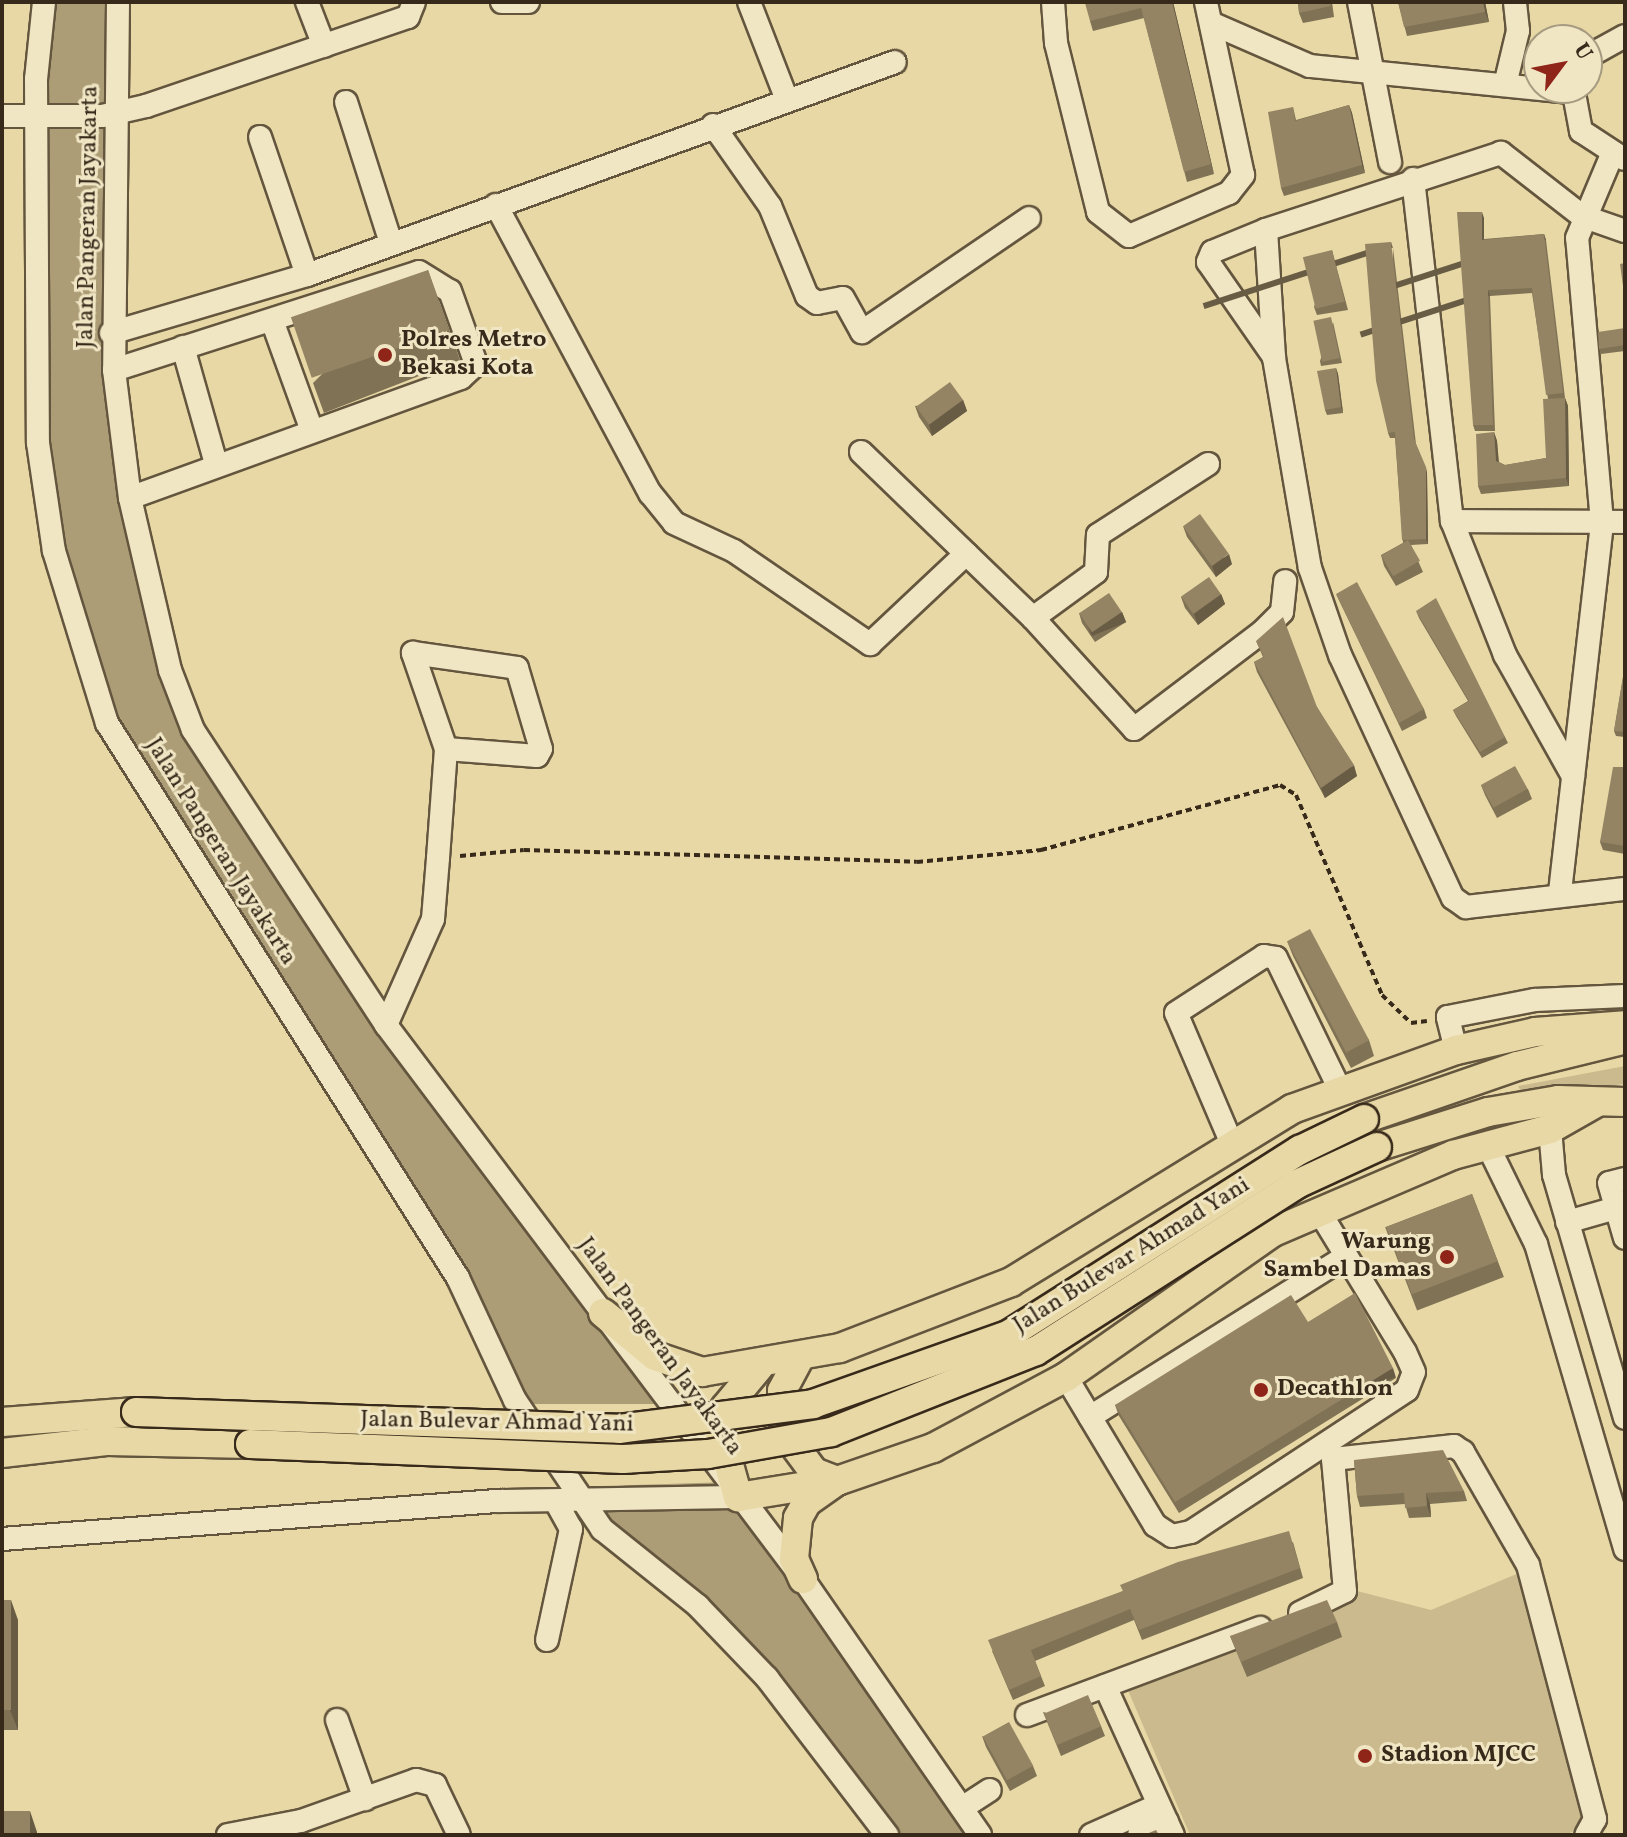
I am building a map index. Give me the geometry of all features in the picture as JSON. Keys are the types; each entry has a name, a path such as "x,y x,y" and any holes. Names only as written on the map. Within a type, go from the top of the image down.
{"main road":[{"path":"603,1313 678,1367 759,1367 878,1337 1011,1282 1232,1144 1340,1090 1456,1050 1535,1032 1625,1025"},
{"name":"Jalan Bulevar Ahmad Yani","path":"2,1422 136,1412 619,1429 813,1404 1008,1335 1300,1150 1364,1119 1517,1066 1625,1039"},
{"name":"Jalan Bulevar Ahmad Yani","path":"2,1453 108,1441 623,1459 831,1432 1036,1351 1297,1184 1377,1147 1488,1112 1558,1100 1625,1102"},
{"path":"759,1367 725,1408 719,1429 726,1499 837,1481 933,1448 1066,1377 1236,1256 1320,1213 1487,1144 1550,1129 1596,1103"},
{"path":"800,1357 782,1391 785,1433 814,1472 837,1481"},
{"path":"803,1579 794,1559 798,1518 807,1502 837,1481"}],"street":[{"name":"Jalan Pangeran Jayakarta","path":"44,2 44,495 82,659 107,723 458,1278 515,1400 602,1529 698,1606 767,1678 887,1835"},
{"name":"Jalan Pangeran Jayakarta","path":"118,2 109,115 114,370 130,498 170,670 193,730 386,1025 603,1313 726,1499 803,1579 980,1835"},
{"path":"307,2 324,46"},
{"path":"2,116 109,115 408,17 414,2"},
{"path":"502,2 528,2"},
{"path":"749,2 787,100"},
{"path":"1053,2 1056,43 1098,212 1129,236 1229,193 1243,175 1209,13"},
{"path":"1359,2 1390,162"},
{"path":"1505,85 1518,31 1515,2"},
{"path":"1209,13 1280,58 1374,76 1523,86"},
{"path":"1603,48 1625,36"},
{"path":"111,333 307,275 713,125 895,62"},
{"path":"346,102 391,243"},
{"path":"1560,892 1573,776 1614,522 1577,267 1582,216 1618,158 1581,131 1575,104"},
{"path":"713,125 770,206 807,296 817,303 843,298 862,332 1029,218"},
{"path":"260,137 307,275"},
{"path":"1274,358 1208,262 1212,252 1266,230 1413,179 1501,153 1582,216 1625,231"},
{"path":"1413,179 1452,521 1505,655 1573,776"},
{"path":"496,205 650,493 674,523 734,551 870,644 966,554"},
{"path":"1266,230 1274,358 1323,613 1453,898 1466,907 1560,892 1625,889"},
{"path":"114,370 183,347 273,323 419,272 450,291 476,364 470,371 130,498"},
{"path":"273,323 312,431"},
{"path":"183,347 216,464"},
{"path":"861,452 1033,618 1134,729 1262,632 1282,612 1285,581"},
{"path":"1033,618 1096,572 1098,535 1208,464"},
{"path":"1452,521 1614,522"},
{"path":"386,1025 433,919 438,858 446,749 413,660 416,650 517,668 541,749 537,756 446,749"},
{"path":"1232,1144 1176,1013 1264,956 1276,958 1340,1090"},
{"path":"1456,1050 1448,1017 1535,1000 1625,996"},
{"path":"1550,1129 1567,1222 1625,1418"},
{"path":"1487,1144 1536,1244 1625,1549"},
{"path":"1625,1179 1609,1183 1625,1238"},
{"path":"1567,1222 1616,1208"},
{"path":"1066,1377 1155,1525 1172,1536 1191,1532 1407,1390 1414,1372 1405,1352 1320,1213"},
{"path":"1090,1417 1345,1257"},
{"path":"1027,1715 1340,1598 1333,1459 1454,1446 1528,1565 1595,1819 1586,1835"},
{"path":"2,1539 556,1502 726,1499"},
{"path":"547,1640 571,1529 556,1502"},
{"path":"1105,1686 1166,1821"},
{"path":"337,1720 365,1799"},
{"path":"228,1835 426,1780 448,1804 459,1835"},
{"path":"962,1808 990,1790"},
{"path":"1091,1835 1166,1821"},
{"path":"1139,1835 1166,1821"}],"path":[{"path":"438,858 524,850 917,862 1041,850 1280,785 1296,795 1382,995 1411,1023 1448,1017"}],"shaded area":[{"path":"44,2 118,2 111,333 170,670 232,795 980,1835 887,1835 806,1726 585,1503 458,1278 107,723 44,495"},
{"path":"1625,1066 1625,1084 1522,1094 1518,1086"},
{"name":"Stadion MJCC","path":"1526,1570 1590,1824 1565,1835 1190,1835 1127,1688 1357,1591 1431,1610"}],"pier":[{"path":"512,1404 669,1404 731,1482 570,1487"}],"building":[{"path":"1172,2 1211,164 1184,172 1141,8 1090,21 1085,3"},
{"path":"1298,2 1330,2 1331,6 1299,13"},
{"path":"1398,2 1483,2 1485,12 1404,27"},
{"path":"1349,105 1362,165 1281,188 1268,112 1293,107 1295,121"},
{"path":"1457,212 1482,212 1482,240 1544,234 1563,393 1546,395 1532,288 1488,290 1493,425 1473,425"},
{"path":"1391,242 1414,439 1426,467 1426,539 1402,540 1395,432 1388,433 1376,381 1365,244"},
{"path":"1332,250 1345,301 1316,309 1303,257"},
{"path":"1625,263 1625,286 1623,286 1620,264"},
{"path":"428,270 449,331 312,378 291,317"},
{"path":"1331,317 1340,358 1322,362 1313,321"},
{"path":"1625,328 1625,345 1599,349 1598,332"},
{"path":"1336,368 1341,407 1325,410 1317,371"},
{"path":"950,382 963,400 929,424 916,407"},
{"path":"1565,398 1566,478 1478,486 1476,434 1494,432 1496,461 1505,465 1546,458 1543,399"},
{"path":"1200,514 1229,554 1212,566 1183,526"},
{"path":"1408,540 1420,561 1393,576 1381,556"},
{"path":"1209,577 1221,594 1193,614 1181,597"},
{"path":"1357,582 1424,709 1399,723 1336,594"},
{"path":"1109,593 1122,612 1092,632 1079,613"},
{"path":"1436,598 1505,737 1480,752 1453,710 1469,701 1416,611"},
{"path":"1283,617 1317,707 1354,765 1321,788 1254,662 1264,657 1256,641"},
{"path":"1625,665 1625,732 1614,731"},
{"path":"1515,766 1528,789 1493,808 1481,785"},
{"path":"1613,767 1625,767 1625,846 1600,842"},
{"path":"1310,929 1369,1040 1346,1052 1287,941"},
{"name":"Warung Sambel Damas","path":"1472,1194 1498,1261 1412,1294 1386,1227"},
{"name":"Decathlon","path":"1355,1293 1393,1368 1175,1502 1115,1405 1291,1295 1308,1322"},
{"path":"1443,1450 1464,1491 1426,1493 1427,1506 1405,1508 1404,1493 1357,1496 1354,1460"},
{"path":"1289,1531 1300,1568 1139,1630 1130,1609 1031,1650 1041,1676 1009,1690 988,1640 1123,1591 1120,1585 1178,1562"},
{"path":"2,1600 11,1600 11,1710 2,1710"},
{"path":"1327,1600 1337,1622 1241,1662 1230,1636"},
{"path":"1088,1695 1101,1726 1057,1745 1044,1714"},
{"path":"1009,1722 1033,1766 1007,1780 983,1737"},
{"path":"2,1811 30,1811 30,1835 2,1835"}],"place":[{"name":"Polres Metro Bekasi Kota","path":"385,355"},
{"name":"Warung Sambel Damas","path":"1447,1257"},
{"name":"Decathlon","path":"1261,1390"},
{"name":"Stadion MJCC","path":"1365,1756"}]}
